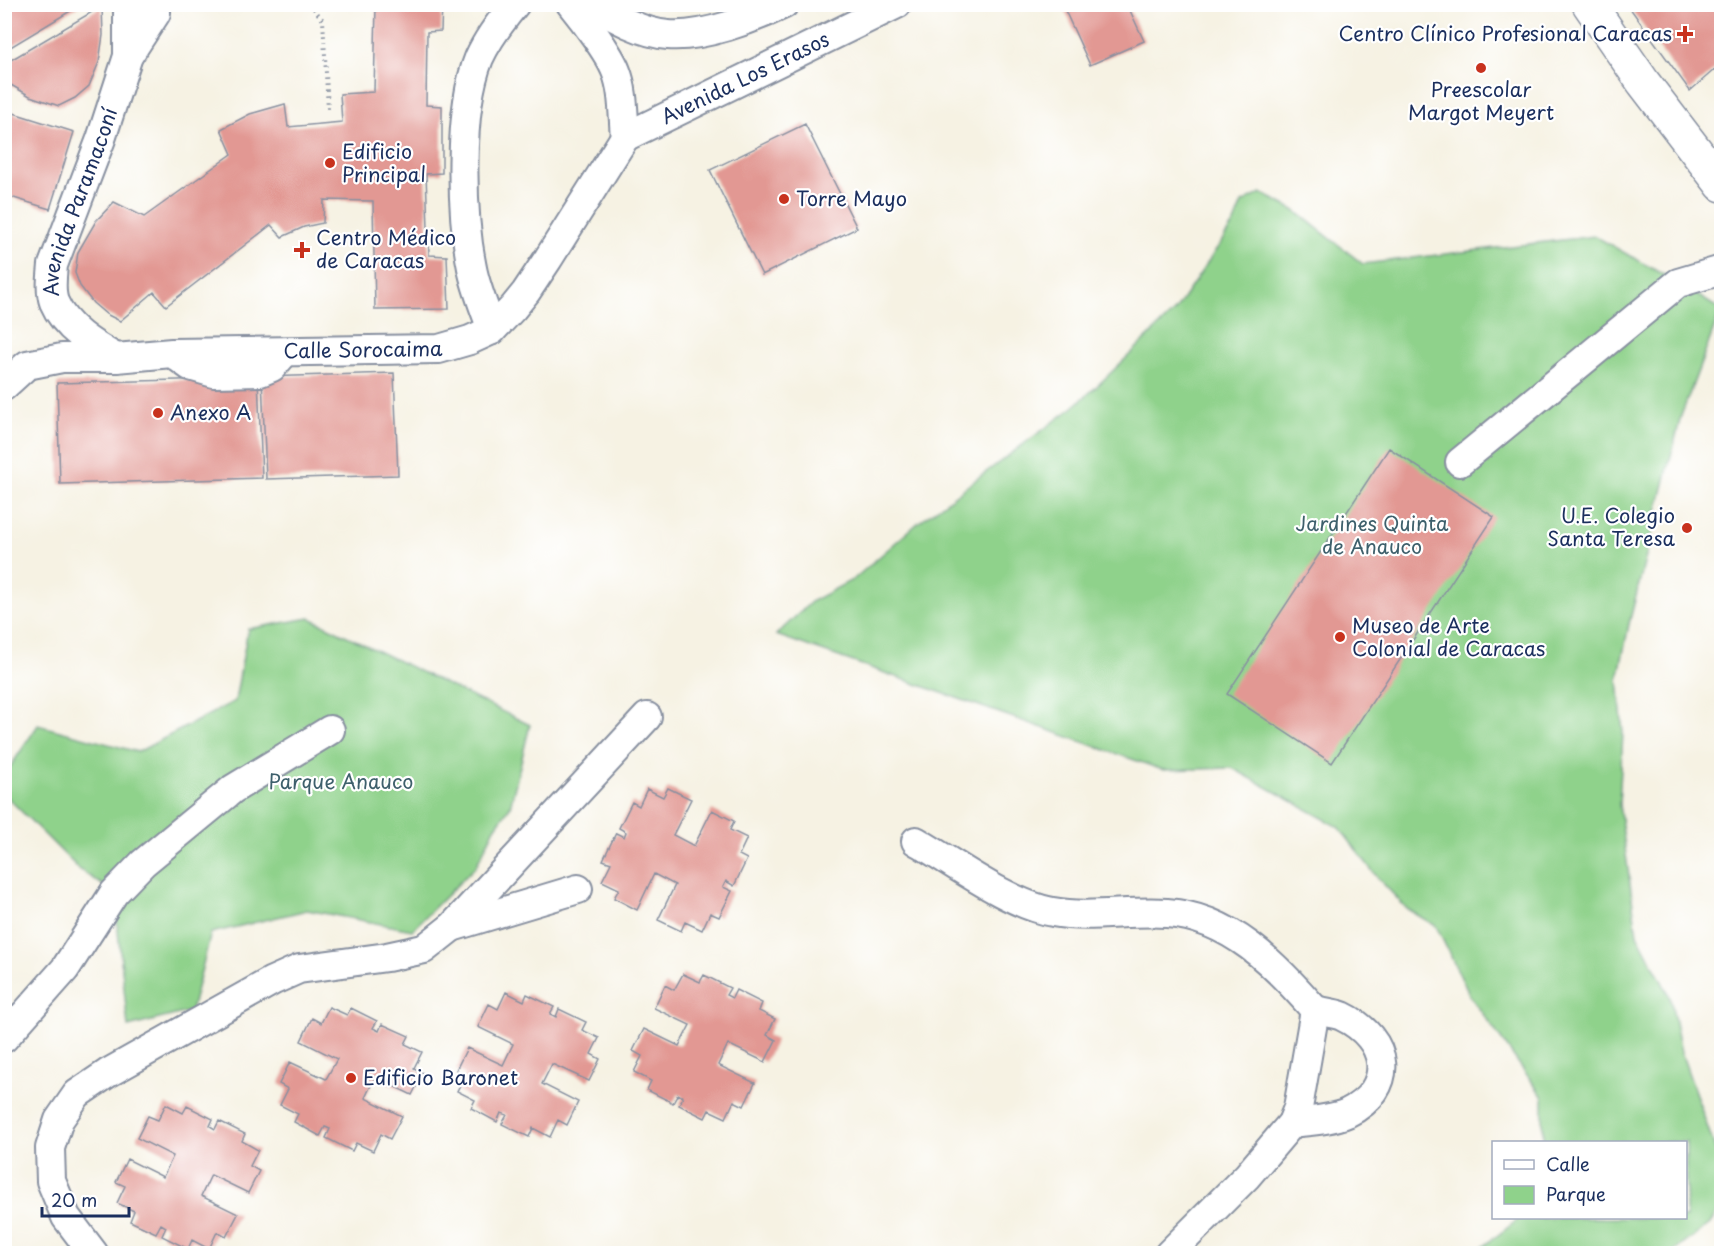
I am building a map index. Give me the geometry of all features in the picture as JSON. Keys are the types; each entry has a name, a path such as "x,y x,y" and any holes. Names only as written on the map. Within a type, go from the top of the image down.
{"main road":[{"path":"1589,4 1644,82 1722,185"}],"street":[{"name":"Avenida Paramaconí","path":"128,4 128,56"},
{"path":"492,330 472,270 467,230 465,126 479,60 489,39 514,4"},
{"path":"571,4 583,18 616,70 622,95 625,136"},
{"path":"591,4 643,29 669,35 698,33 731,25 763,15 784,4"},
{"name":"Avenida Los Erasos","path":"625,136 897,4"},
{"name":"Avenida Paramaconí","path":"116,358 90,343 69,324 54,302 51,282 53,265 101,139 128,56 161,7"},
{"name":"Calle Sorocaima","path":"4,386 27,365 62,357 116,358 172,353 439,349 470,340 492,330 526,292 625,136"},
{"path":"1460,462 1678,283 1722,270"},
{"path":"94,1254 66,1217 51,1181 50,1148 59,1120 77,1094 108,1072 272,981 299,969 387,957 424,949 453,926 647,717"},
{"path":"4,1038 65,969 114,893 143,863 233,789 330,730"},
{"path":"916,841 1015,900 1053,912 1168,913 1208,922 1249,944 1286,977 1315,1010 1341,1016 1360,1029 1374,1042 1382,1060 1381,1079 1373,1093 1363,1103 1345,1114 1292,1123"},
{"path":"453,926 578,889"},
{"path":"1169,1254 1247,1176 1292,1123 1298,1108 1315,1010"}],"path":[{"path":"310,4 323,20 328,109"}],"green space":[{"name":"Jardines Quinta de Anauco","path":"1261,193 1294,210 1363,264 1595,236 1721,310 1681,416 1629,624 1618,679 1623,733 1619,804 1637,934 1670,997 1681,1052 1721,1165 1721,1206 1710,1224 1672,1253 1475,1253 1519,1219 1687,1219 1687,1141 1543,1141 1543,1097 1470,996 1436,926 1407,909 1377,877 1339,827 1232,768 1163,770 776,635 812,601 854,579 919,522 1072,408 1096,387 1175,311 1234,223 1242,203"},
{"name":"Parque Anauco","path":"310,618 530,725 510,807 495,828 476,866 412,930 307,910 211,933 191,1011 128,1027 114,893 79,869 5,795 4,776 38,725 138,752 235,701 248,629"}],"building":[{"path":"4,4 82,4 4,51"},
{"name":"Edificio Principal","path":"442,4 441,31 427,32 426,105 442,106 442,173 426,174 429,255 447,256 449,309 375,310 373,201 324,200 323,223 304,227 282,237 271,225 166,306 154,292 120,321 106,314 93,303 80,286 75,273 78,252 96,221 114,202 144,217 232,154 221,129 250,114 285,104 288,127 342,122 340,94 374,92 376,6"},
{"path":"1062,4 1127,4 1144,41 1090,65"},
{"name":"Centro Clínico Profesional Caracas","path":"1627,4 1722,4 1722,63 1690,91"},
{"path":"102,6 103,35 99,62 89,86 75,98 59,106 30,96 4,81 4,64"},
{"path":"4,110 74,132 50,209 4,195"},
{"name":"Torre Mayo","path":"805,124 857,228 762,275 710,170"},
{"path":"394,373 398,475 266,479 262,377"},
{"name":"Anexo A","path":"258,378 262,478 60,484 57,383"},
{"path":"1389,448 1494,517 1332,763 1227,694"},
{"path":"668,788 691,799 673,835 694,846 712,810 734,821 730,830 747,838 739,855 747,859 734,886 726,881 723,887 732,891 719,917 710,913 702,930 685,922 681,931 658,920 675,885 654,874 637,910 614,898 619,889 602,881 611,863 603,860 616,833 624,837 626,832 619,828 632,802 639,806 647,789 663,797"},
{"path":"683,974 700,982 704,975 730,988 726,995 732,998 736,990 762,1003 759,1011 775,1019 767,1035 776,1040 765,1062 728,1044 718,1065 755,1083 744,1106 734,1101 726,1118 709,1110 705,1118 679,1105 683,1097 678,1094 673,1103 647,1090 651,1081 634,1072 642,1056 633,1051 644,1029 679,1046 690,1025 654,1008 665,985 674,990"},
{"path":"506,992 524,1001 527,994 554,1007 550,1014 556,1017 559,1009 586,1022 582,1030 599,1038 591,1054 600,1059 589,1081 552,1064 542,1084 578,1102 567,1125 558,1120 550,1137 533,1128 529,1137 502,1124 507,1115 501,1113 497,1122 471,1108 475,1100 457,1091 465,1075 456,1070 467,1048 503,1065 513,1044 478,1027 489,1004 498,1009"},
{"name":"Edificio Baronet","path":"329,1007 347,1015 351,1008 377,1021 373,1028 379,1031 382,1024 409,1036 405,1044 422,1052 414,1068 423,1073 412,1095 375,1077 365,1098 402,1116 390,1139 381,1134 373,1151 356,1143 352,1151 326,1138 330,1129 325,1127 320,1136 294,1122 298,1114 280,1105 288,1089 279,1084 290,1062 326,1079 337,1059 301,1041 312,1018 321,1023"},
{"path":"166,1104 183,1113 187,1106 213,1119 210,1126 215,1129 219,1121 245,1134 242,1141 258,1150 250,1166 259,1171 248,1193 211,1175 201,1196 238,1214 226,1237 217,1232 209,1249 192,1240 188,1249 162,1236 166,1227 161,1224 156,1233 130,1221 134,1211 117,1203 125,1186 116,1182 127,1159 163,1177 173,1156 137,1138 148,1116 158,1120"}],"place":[{"name":"Centro Clínico Profesional Caracas","path":"1685,34"},
{"name":"Preescolar Margot Meyert","path":"1481,68"},
{"name":"Edificio Principal","path":"330,163"},
{"name":"Torre Mayo","path":"784,199"},
{"name":"Centro Médico de Caracas","path":"302,250"},
{"name":"Anexo A","path":"158,413"},
{"name":"U.E. Colegio Santa Teresa","path":"1687,528"},
{"name":"Museo de Arte Colonial de Caracas","path":"1340,637"},
{"name":"Edificio Baronet","path":"351,1078"}]}
